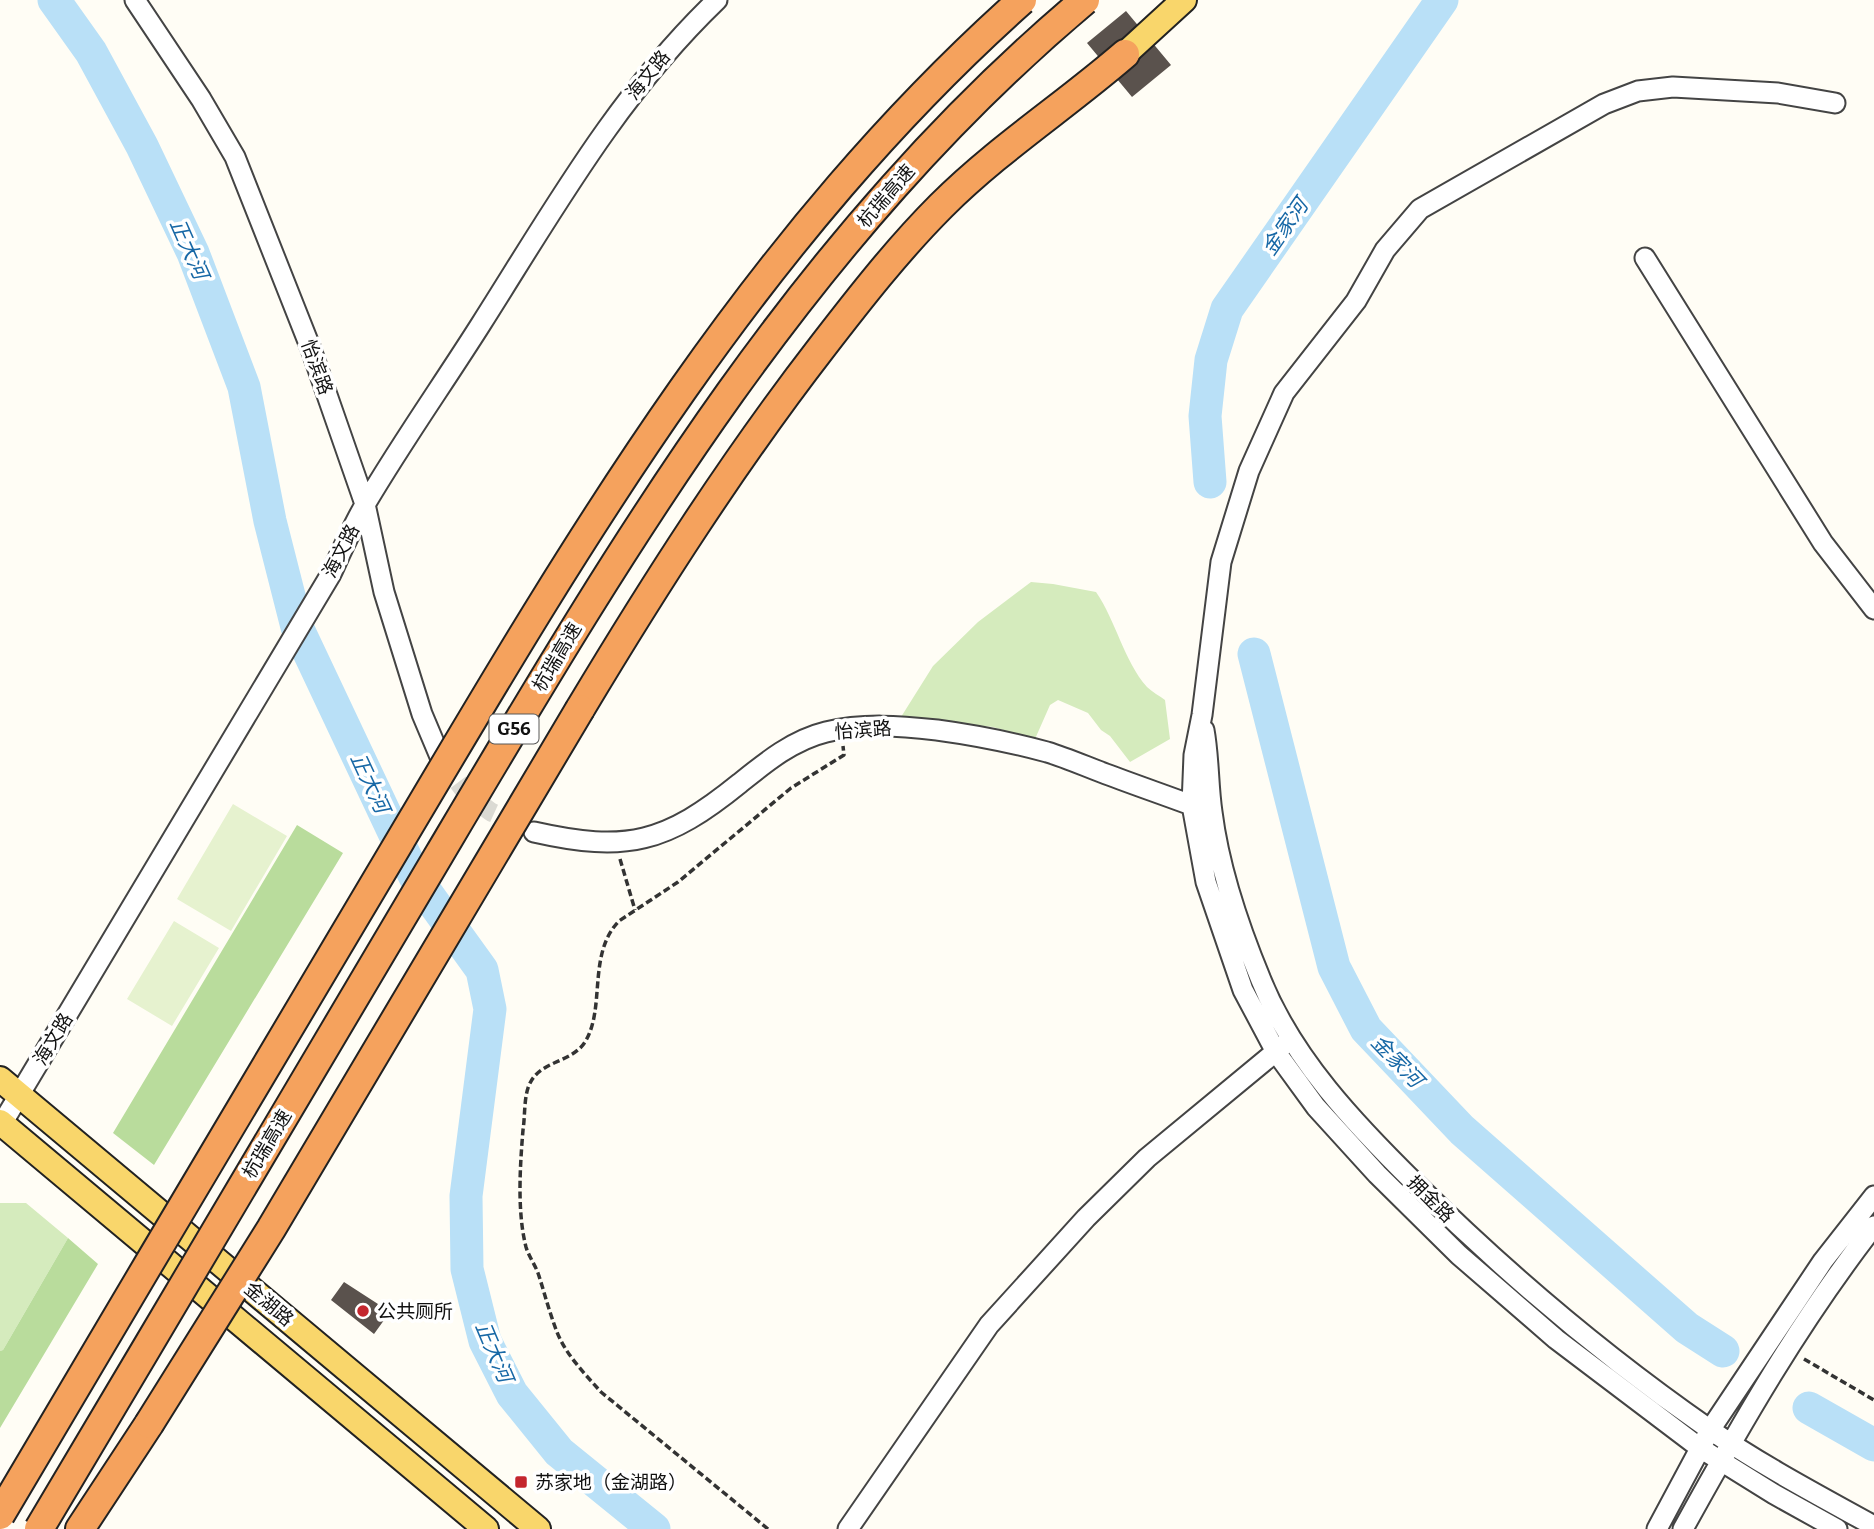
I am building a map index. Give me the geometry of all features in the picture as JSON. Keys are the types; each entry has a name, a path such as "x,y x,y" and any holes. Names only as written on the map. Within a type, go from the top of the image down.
{"highway":[{"name":"杭瑞高速","path":"0,1515 532,619 661,419 771,269 851,173 951,66 1022,0"},
{"name":"杭瑞高速","path":"39,1529 560,652 688,451 766,342 882,200 988,87 1085,0"},
{"path":"80,1529 251,1262 580,709 645,602 726,478 788,391 917,231 970,178 1125,54"}],"main road":[{"path":"1125,54 1184,0"},
{"name":"金湖路","path":"0,1079 538,1529"},
{"name":"金湖路","path":"1,1124 486,1529"}],"street":[{"name":"怡滨路","path":"135,0 201,99 235,157 311,349 365,504 384,592 422,714 441,759"},
{"name":"海文路","path":"1,1124 331,574 365,504 576,172 619,111 683,32 717,0"},
{"path":"1835,103 1778,93 1673,87 1638,91 1604,104 1420,209 1385,250 1356,301 1284,393 1249,471 1221,562 1202,715 1194,755 1192,805 1206,882 1243,990 1276,1052 1316,1107 1377,1174 1459,1255 1556,1339 1700,1448 1837,1529"},
{"path":"1645,258 1823,543 1874,609"},
{"name":"拥金路","path":"1202,715 1212,812 1226,877 1241,927 1261,982 1292,1039 1331,1094 1391,1160 1473,1240 1569,1323 1710,1430 1874,1526"},
{"name":"怡滨路","path":"534,832 575,841 615,843 646,838 678,827 712,806 779,753 798,742 826,732 873,725 916,727 981,736 1049,753 1212,812"},
{"path":"848,1529 998,1316 1086,1218 1147,1158 1292,1039"},
{"path":"1657,1529 1710,1430 1823,1261 1874,1196"},
{"path":"1683,1529 1787,1349 1838,1272 1874,1226"}],"path":[{"path":"768,1529 601,1392 586,1376 558,1335 538,1273 526,1250 520,1166 528,1088 542,1068 577,1050 585,1042 592,1020 599,961 611,929 678,882 791,788 844,755 841,730"},
{"path":"615,843 635,910"},
{"path":"1787,1349 1874,1399"}],"green space":[{"path":"1031,582 1096,592 1139,677 1149,689 1165,700 1170,739 1130,762 1088,713 1058,700 1050,705 1035,739 993,727 901,717 933,666 978,622"},
{"path":"233,804 287,836 231,931 177,899"},
{"path":"297,825 343,853 154,1165 113,1133"},
{"path":"174,921 219,948 172,1026 127,999"},
{"path":"0,1203 26,1203 68,1238 0,1351"},
{"path":"68,1238 98,1264 0,1428 0,1351"}],"building":[{"path":"1126,11 1171,65 1132,97 1087,43"},
{"name":"公共厕所","path":"344,1282 378,1304 376,1307 387,1316 374,1334 331,1300"}],"waterway":[{"name":"正大河","path":"54,0 91,52 142,146 193,253 244,387 270,521 297,627 415,877 482,970 490,1009 466,1196 467,1269 485,1341 512,1394 559,1452 654,1529"},
{"name":"金家河","path":"1210,482 1205,416 1211,360 1227,309 1442,0"},
{"name":"金家河","path":"1254,654 1334,967 1366,1029 1462,1130 1687,1328 1723,1351"},
{"name":"金家河","path":"1809,1408 1874,1445"}],"tunnel":[{"path":"441,759 467,794 491,812 522,826"}],"place":[{"name":"公共厕所","path":"363,1311"},
{"name":"苏家地（金湖路）","path":"521,1482"}]}
